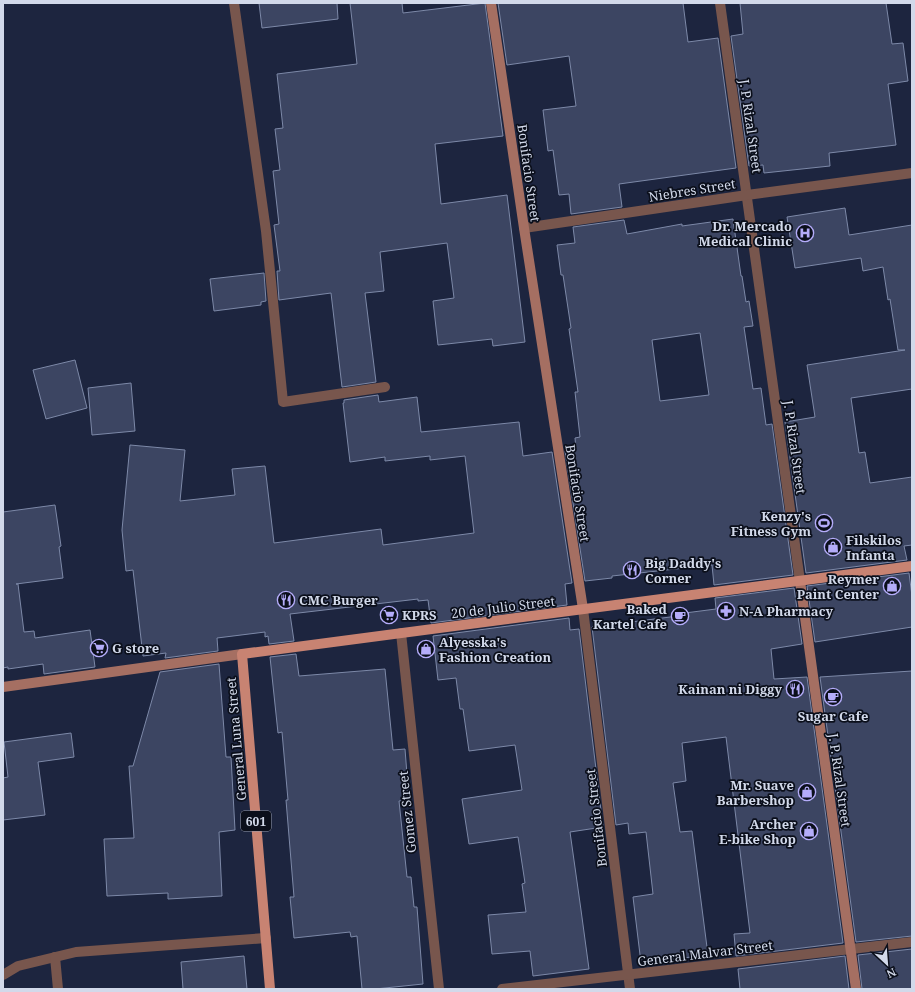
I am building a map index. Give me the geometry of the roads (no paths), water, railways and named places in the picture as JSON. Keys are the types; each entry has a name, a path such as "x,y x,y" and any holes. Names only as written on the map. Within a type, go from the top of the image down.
{"main road":[{"name":"20 de Julio Street","path":"242,654 912,566"},
{"name":"General Luna Street","path":"242,654 270,989"}],"street":[{"path":"234,3 266,232 283,402 385,387"},
{"name":"Bonifacio Street","path":"491,3 583,609 630,989"},
{"name":"J. P. Rizal Street","path":"720,3 856,989"},
{"name":"Niebres Street","path":"524,228 747,195 912,173"},
{"name":"Gomez Street","path":"401,633 439,989"},
{"name":"20 de Julio Street","path":"3,687 242,654"},
{"path":"3,975 18,966 76,952 266,938"},
{"name":"General Malvar Street","path":"502,989 912,942"},
{"path":"55,957 58,989"}],"place":[{"name":"Dr. Mercado Medical Clinic","path":"805,233"},
{"name":"Kenzy's Fitness Gym","path":"824,523"},
{"name":"Filskilos Infanta","path":"833,547"},
{"name":"Big Daddy's Corner","path":"632,570"},
{"name":"Reymer Paint Center","path":"892,586"},
{"name":"CMC Burger","path":"286,600"},
{"name":"N-A Pharmacy","path":"726,611"},
{"name":"KPRS","path":"389,615"},
{"name":"Baked Kartel Cafe","path":"680,616"},
{"name":"G store","path":"99,648"},
{"name":"Alyesska's Fashion Creation","path":"426,649"},
{"name":"Kainan ni Diggy","path":"795,689"},
{"name":"Sugar Cafe","path":"833,697"},
{"name":"Mr. Suave Barbershop","path":"807,792"},
{"name":"Archer E-bike Shop","path":"809,831"}]}
